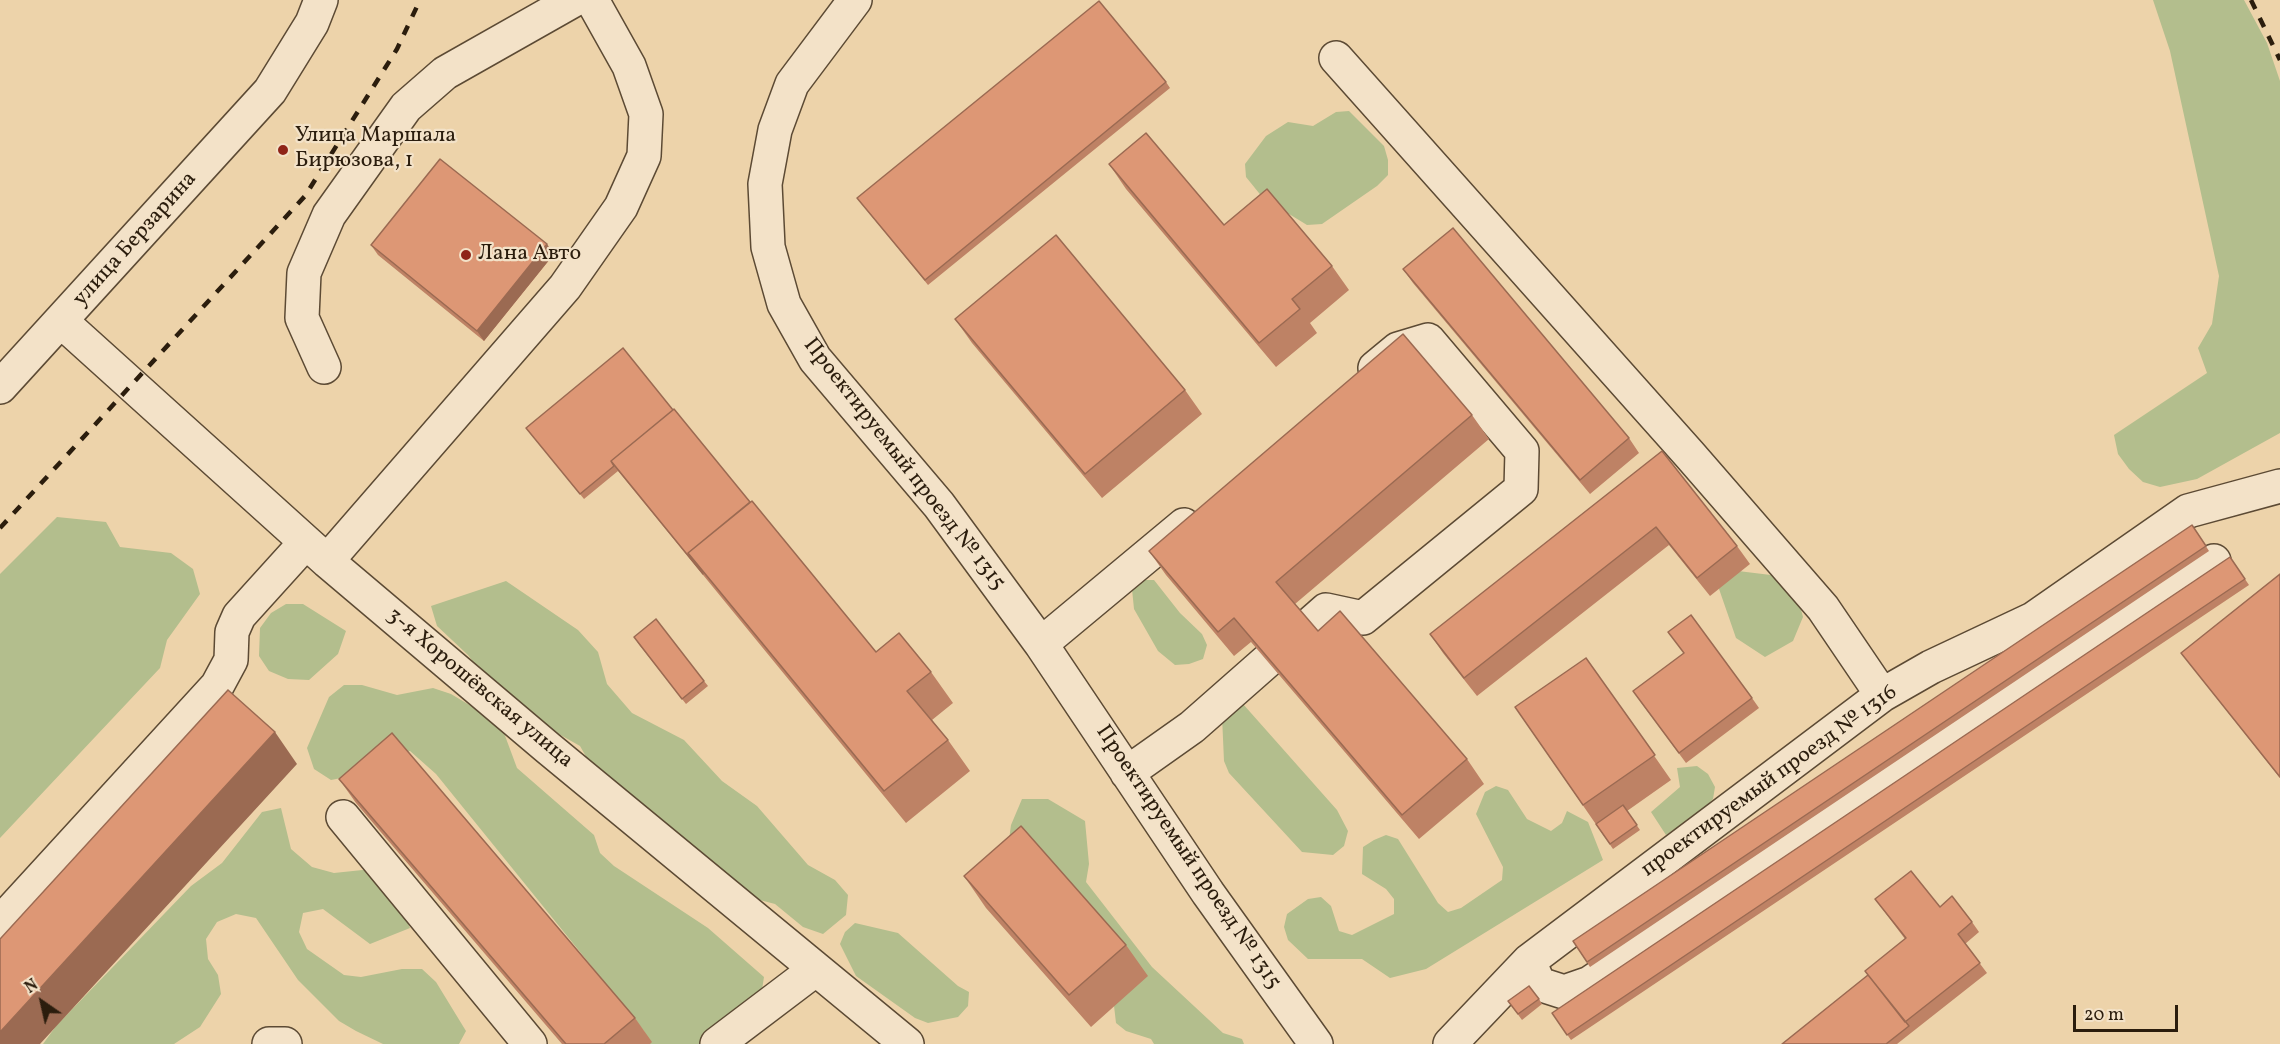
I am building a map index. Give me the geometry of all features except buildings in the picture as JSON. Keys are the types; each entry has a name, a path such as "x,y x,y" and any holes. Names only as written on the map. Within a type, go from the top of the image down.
{"street":[{"name":"улица Берзарина","path":"0,387 270,91 312,23 321,0"},
{"path":"324,367 302,318 304,273 329,215 406,107 445,73 574,0"},
{"path":"0,923 217,686 231,660 232,632 238,616 316,552 565,287 621,207 644,156 646,114 629,66 592,0"},
{"name":"Проектируемый проезд № 1315","path":"855,0 792,84 775,130 765,184 768,247 784,304 815,359 939,505 1041,644 1208,893 1316,1044"},
{"path":"1336,58 1682,446 1823,608 1882,694"},
{"name":"3-я Хорошёвская улица","path":"62,321 316,552 540,741 907,1044"},
{"path":"1309,625 1326,610 1363,618 1521,489 1522,452 1428,340 1398,350 1353,387"},
{"name":"проектируемый проезд № 1316","path":"1450,1044 1529,961 1882,694 1931,667 2033,619 2188,511 2280,486"},
{"path":"1041,644 1207,506"},
{"path":"1529,961 1539,984 1564,992 1590,982 2214,561"},
{"path":"1127,773 1192,727 1267,661"},
{"path":"343,817 530,1044"},
{"path":"717,1044 816,969"},
{"path":"269,1044 285,1044"}],"green space":[{"path":"2153,0 2244,0 2267,43 2280,81 2280,433 2197,479 2160,487 2143,482 2129,469 2118,454 2114,435 2207,373 2198,348 2212,324 2219,276 2170,51"},
{"path":"1349,111 1384,146 1388,160 1388,175 1377,186 1322,224 1307,225 1263,198 1246,177 1245,164 1266,136 1288,122 1313,126 1336,112"},
{"path":"57,517 106,522 120,547 171,553 193,569 200,594 167,640 160,668 0,838 0,574"},
{"path":"1730,570 1787,577 1798,598 1803,617 1793,641 1765,657 1736,638 1718,586"},
{"path":"1141,580 1154,580 1180,613 1202,634 1207,645 1203,659 1189,664 1175,665 1158,651 1134,609 1132,589"},
{"path":"506,581 578,630 598,652 607,684 632,713 684,740 722,781 757,806 808,865 835,880 848,895 846,915 823,934 803,927 775,904 737,894 608,795 580,746 504,703 468,655 437,626 431,606"},
{"path":"286,604 303,604 346,631 338,654 309,680 288,679 269,671 259,656 260,628 271,613"},
{"path":"344,685 362,685 397,695 433,688 451,694 493,719 504,733 517,768 594,835 600,853 614,866 708,928 764,977 761,996 701,1044 649,1044 644,1031 436,774 410,751 362,774 331,780 314,769 307,748 329,697"},
{"path":"1243,704 1337,810 1348,831 1344,846 1333,855 1302,852 1229,773 1224,761 1222,716"},
{"path":"1697,766 1708,774 1715,787 1713,799 1702,811 1666,835 1651,812 1680,787 1677,768"},
{"path":"1496,786 1508,790 1527,819 1551,831 1562,823 1567,811 1588,822 1603,860 1426,969 1390,978 1362,959 1308,959 1288,940 1284,927 1287,914 1308,899 1321,897 1331,906 1339,931 1352,935 1394,914 1394,899 1386,889 1362,874 1363,847 1386,835 1398,839 1438,903 1448,912 1461,908 1502,880 1503,867 1476,814 1485,792"},
{"path":"1022,799 1048,799 1085,821 1089,864 1086,882 1152,967 1223,1033 1242,1039 1244,1044 1154,1044 1151,1039 1126,1031 1116,1023 1113,997 1009,840 1011,825"},
{"path":"281,808 291,849 312,867 334,873 372,869 393,887 410,928 370,944 323,909 303,913 299,932 307,949 344,975 361,977 402,969 422,969 436,982 466,1031 459,1044 383,1044 356,1031 339,1021 298,980 256,918 236,914 217,922 206,939 208,959 218,975 221,994 200,1027 174,1044 43,1044 56,1026 191,886 222,863 262,812"},
{"path":"855,923 898,933 958,986 969,992 968,1006 958,1017 928,1023 915,1018 856,976 840,944 845,932"}],"railway":[{"path":"0,528 305,196 397,49 420,0"},
{"path":"2251,0 2280,60"}],"place":[{"name":"Улица Маршала Бирюзова, 1","path":"283,150"},
{"name":"Лана Авто","path":"466,255"}]}
